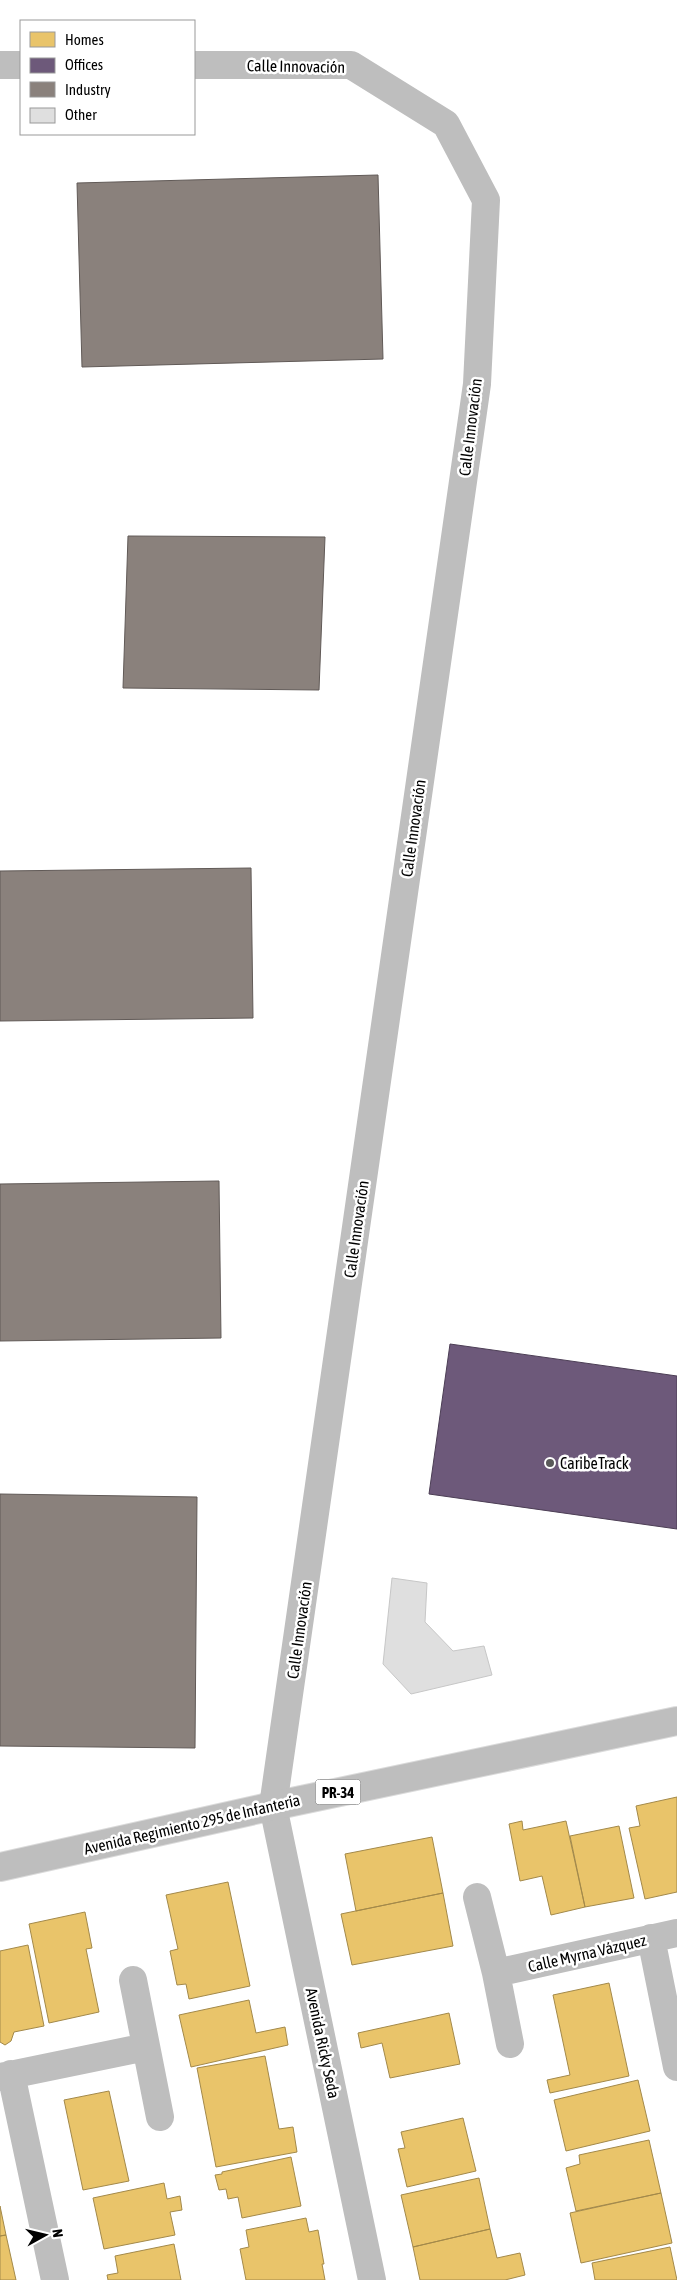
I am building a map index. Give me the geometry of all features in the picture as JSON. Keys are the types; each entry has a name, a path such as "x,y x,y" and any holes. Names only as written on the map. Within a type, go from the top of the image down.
{"street":[{"path":"0,65 20,65"},
{"name":"Calle Innovación","path":"195,65 351,65 446,124 486,200 477,384 273,1806"},
{"name":"Avenida Regimiento 295 de Infantería","path":"0,1867 273,1806 677,1721"},
{"name":"Avenida Ricky Seda","path":"273,1806 372,2280"},
{"path":"477,1897 496,1974 510,2044"},
{"name":"Calle Myrna Vázquez","path":"496,1974 677,1933"},
{"path":"651,1938 677,2067"},
{"path":"133,1980 160,2117"},
{"path":"55,2280 6,2075 146,2047"}],"building: Homes":[{"path":"677,1797 677,1892 645,1899 629,1828 640,1826 636,1806"},
{"path":"522,1821 523,1830 566,1821 585,1907 551,1915 542,1876 520,1881 509,1824"},
{"path":"619,1826 634,1898 585,1907 570,1836"},
{"path":"432,1837 443,1893 356,1911 345,1854"},
{"path":"228,1882 250,1986 189,1999 186,1984 177,1985 170,1951 178,1949 166,1895"},
{"path":"443,1893 453,1946 352,1965 341,1914"},
{"path":"85,1912 92,1948 86,1949 99,2012 49,2023 29,1924"},
{"path":"28,1945 44,2026 14,2032 11,2041 5,2045 0,2042 0,1951"},
{"path":"609,1983 629,2076 550,2093 547,2080 570,2075 553,1995"},
{"path":"249,2000 256,2033 285,2027 288,2045 191,2067 179,2015"},
{"path":"449,2013 460,2064 390,2078 382,2043 361,2048 358,2033"},
{"path":"265,2056 279,2129 293,2127 297,2152 216,2167 197,2068"},
{"path":"638,2080 650,2131 566,2151 554,2100"},
{"path":"109,2091 129,2181 83,2190 64,2100"},
{"path":"463,2118 476,2171 407,2187 398,2149 405,2148 401,2132"},
{"path":"649,2140 661,2193 576,2211 566,2168 580,2164 579,2155"},
{"path":"291,2157 301,2206 242,2218 238,2197 228,2199 226,2189 219,2190 215,2175"},
{"path":"479,2178 490,2229 413,2247 401,2195"},
{"path":"164,2183 167,2199 180,2196 182,2210 170,2212 175,2235 104,2249 93,2198"},
{"path":"661,2193 672,2243 581,2263 570,2213"},
{"path":"0,2206 6,2235 0,2236"},
{"path":"306,2218 309,2232 318,2230 325,2280 246,2280 240,2249 249,2247 246,2230"},
{"path":"490,2229 497,2258 520,2253 525,2275 505,2280 420,2280 413,2247"},
{"path":"6,2235 16,2280 0,2280 0,2236"},
{"path":"174,2244 181,2280 108,2280 107,2275 118,2273 115,2256"},
{"path":"670,2247 677,2280 595,2280 592,2263"}],"building: Offices":[{"path":"450,1344 677,1376 677,1529 429,1494"}],"building: Industry":[{"path":"378,175 383,359 82,367 77,183"},
{"path":"128,536 325,537 319,690 123,688"},
{"path":"251,868 253,1018 0,1021 0,871"},
{"path":"219,1181 221,1338 0,1341 0,1184"},
{"path":"0,1494 197,1497 195,1748 0,1746"}],"building: Other":[{"path":"392,1578 427,1583 425,1622 453,1651 484,1646 492,1675 411,1694 383,1664"}],"place":[{"name":"CaribeTrack","path":"550,1463"}]}
